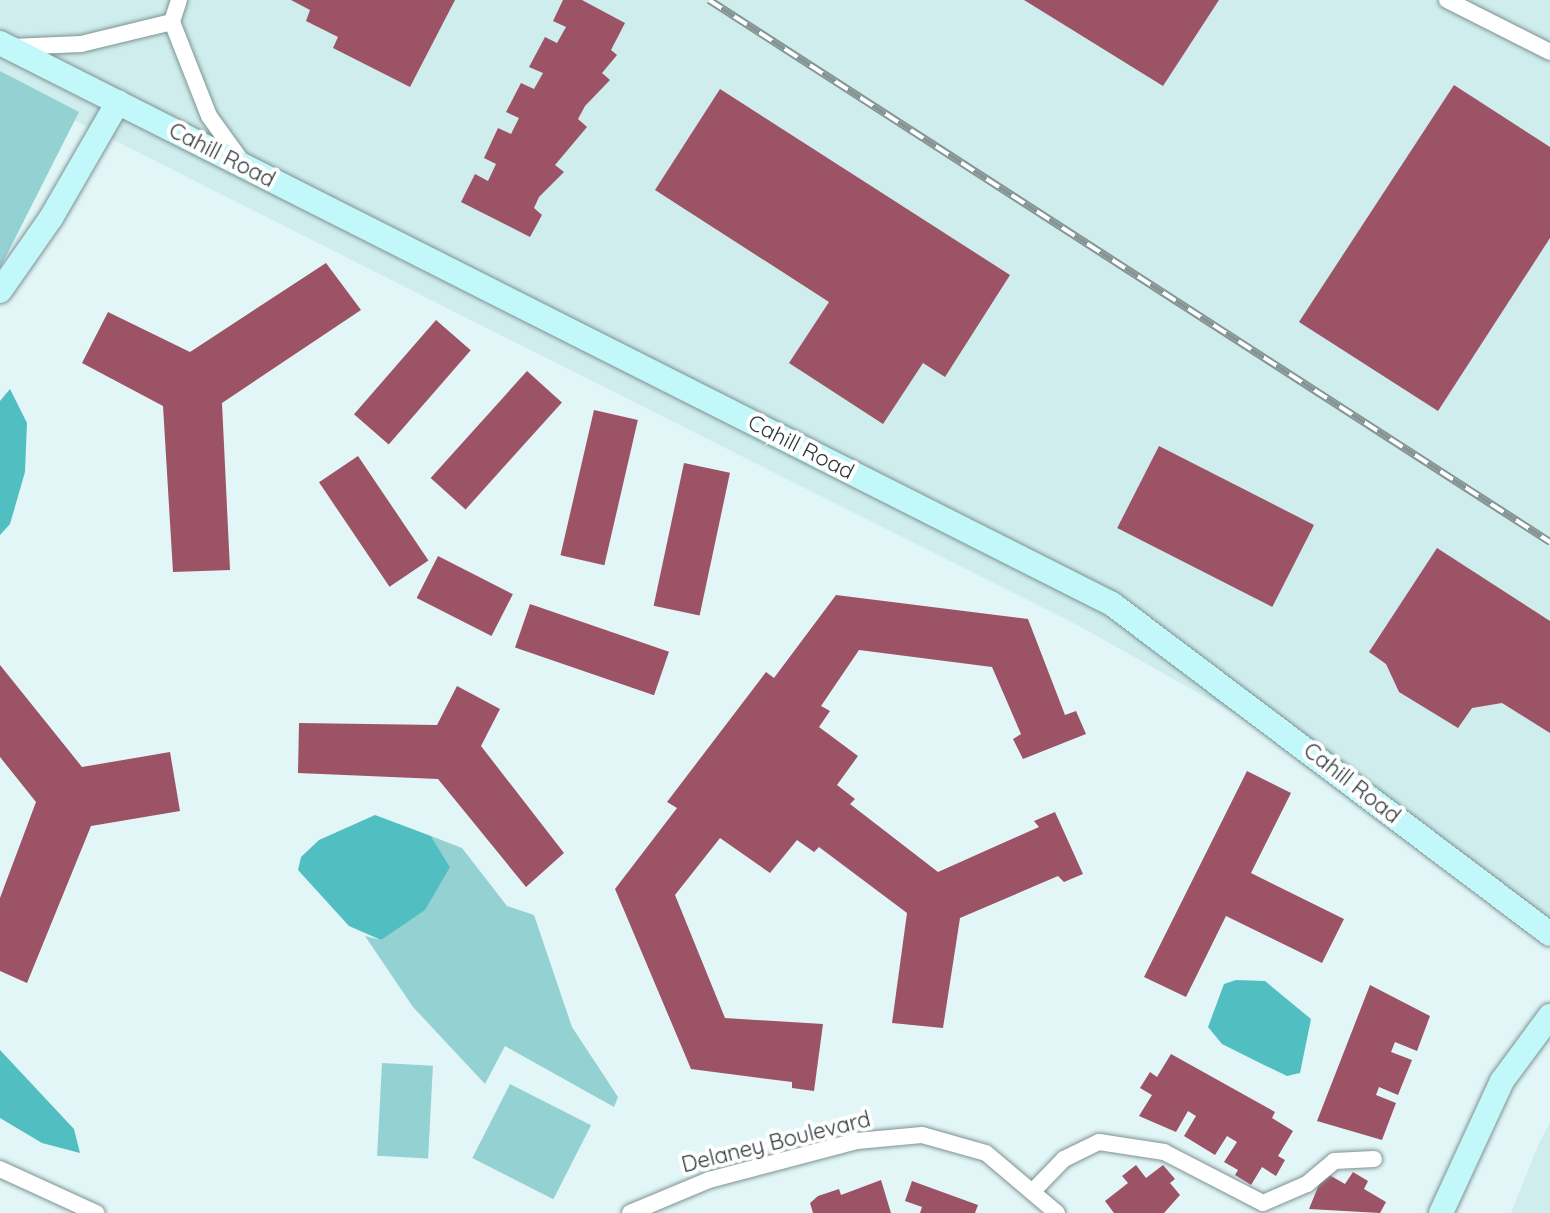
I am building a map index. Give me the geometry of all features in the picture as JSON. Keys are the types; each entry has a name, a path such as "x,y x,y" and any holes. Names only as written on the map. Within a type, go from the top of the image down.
{"street":[{"path":"179,0 172,22 209,116 249,169"},
{"path":"1447,0 1550,52"},
{"path":"4,45 81,44 172,22"},
{"name":"Cahill Road","path":"4,45 1112,604 1550,934"},
{"path":"0,291 51,218 118,102"},
{"path":"1441,1213 1502,1081 1550,1016"},
{"name":"Delaney Boulevard","path":"630,1213 709,1180 889,1135 955,1141 986,1153 1035,1189 1057,1213"},
{"path":"1035,1189 1064,1159 1099,1142 1164,1152 1263,1203 1307,1184 1334,1161 1374,1159"},
{"path":"0,1169 96,1213"},
{"path":"1455,1186 1461,1213"}],"shaded area":[{"path":"0,0 1550,0 1550,920 1248,721 1081,627 0,83"},
{"path":"0,71 79,112 0,268"},
{"path":"10,389 27,423 25,472 10,524 0,535 0,401"},
{"path":"375,815 431,836 450,867 425,910 381,940 349,926 298,870 301,857 319,840"},
{"path":"431,836 462,848 507,906 534,915 572,1027 618,1097 614,1107 505,1046 485,1084 413,1007 365,936 381,940 450,867"},
{"path":"1236,980 1265,981 1311,1019 1300,1073 1287,1076 1222,1044 1208,1027 1224,984"},
{"path":"0,1050 74,1129 80,1153 42,1143 0,1118"},
{"path":"382,1063 433,1066 428,1159 377,1156"},
{"path":"510,1084 591,1125 553,1199 472,1158"},
{"path":"1550,1123 1550,1213 1511,1213 1539,1143"}],"building":[{"path":"291,0 455,0 410,87 333,48 338,37 306,21 310,10"},
{"path":"563,0 582,0 625,23 611,50 617,55 602,73 610,80 585,106 578,119 587,127 555,165 564,172 539,197 534,208 542,215 530,237 461,202 475,174 488,181 496,164 484,158 498,128 511,134 519,118 506,112 521,83 534,89 543,73 529,67 545,37 557,43 566,27 553,21"},
{"path":"1024,0 1219,0 1163,86"},
{"path":"1454,85 1550,147 1550,238 1438,411 1299,322"},
{"path":"720,89 1010,275 945,377 923,363 883,424 789,363 829,302 655,190"},
{"path":"326,263 361,310 222,403 230,570 173,572 163,406 82,363 108,312 190,352"},
{"path":"436,320 471,350 389,445 354,414"},
{"path":"527,371 562,402 466,509 431,478"},
{"path":"594,410 638,420 604,565 560,555"},
{"path":"1159,446 1314,525 1272,607 1117,528"},
{"path":"358,456 428,560 389,587 319,482"},
{"path":"684,463 730,473 700,616 654,606"},
{"path":"1437,548 1550,621 1550,733 1502,703 1472,708 1458,728 1399,692 1386,664 1369,652"},
{"path":"438,556 513,594 492,636 417,598"},
{"path":"836,595 1028,619 1065,715 1076,711 1086,734 1023,759 1013,739 1021,734 992,667 859,650 821,706 830,711 819,727 858,756 837,785 855,799 850,804 938,872 1039,827 1034,821 1055,812 1083,874 1064,882 1058,876 960,918 943,1028 892,1023 907,913 819,847 814,852 797,840 770,873 720,838 675,895 725,1018 823,1024 814,1091 792,1088 792,1082 691,1069 615,889 677,808 667,802 766,672 774,678"},
{"path":"530,604 669,652 654,695 515,647"},
{"path":"0,665 82,767 170,752 180,811 91,826 27,983 0,971 0,898 36,802 0,757"},
{"path":"457,686 500,709 481,746 564,853 526,887 438,779 298,773 299,723 437,725"},
{"path":"1247,771 1291,793 1251,873 1344,919 1322,963 1226,916 1186,997 1144,977"},
{"path":"1370,985 1430,1016 1417,1051 1395,1042 1391,1052 1412,1060 1398,1095 1379,1087 1376,1095 1396,1103 1382,1140 1317,1121"},
{"path":"1171,1054 1275,1112 1272,1118 1293,1131 1278,1156 1285,1160 1276,1176 1262,1167 1251,1185 1235,1175 1238,1170 1224,1162 1237,1142 1227,1136 1215,1155 1184,1136 1196,1116 1188,1111 1176,1132 1139,1116 1152,1095 1140,1088 1150,1072 1157,1077"},
{"path":"1136,1165 1146,1178 1163,1165 1175,1179 1170,1183 1180,1195 1164,1213 1114,1213 1105,1201 1128,1183 1122,1176"},
{"path":"1324,1172 1345,1184 1353,1172 1368,1181 1364,1189 1386,1202 1380,1213 1309,1209"},
{"path":"881,1180 891,1213 813,1213 810,1203 818,1196 839,1189 841,1195"},
{"path":"912,1181 978,1205 975,1213 920,1213 922,1207 905,1201"}],"railway":[{"path":"709,0 1550,542"}]}
